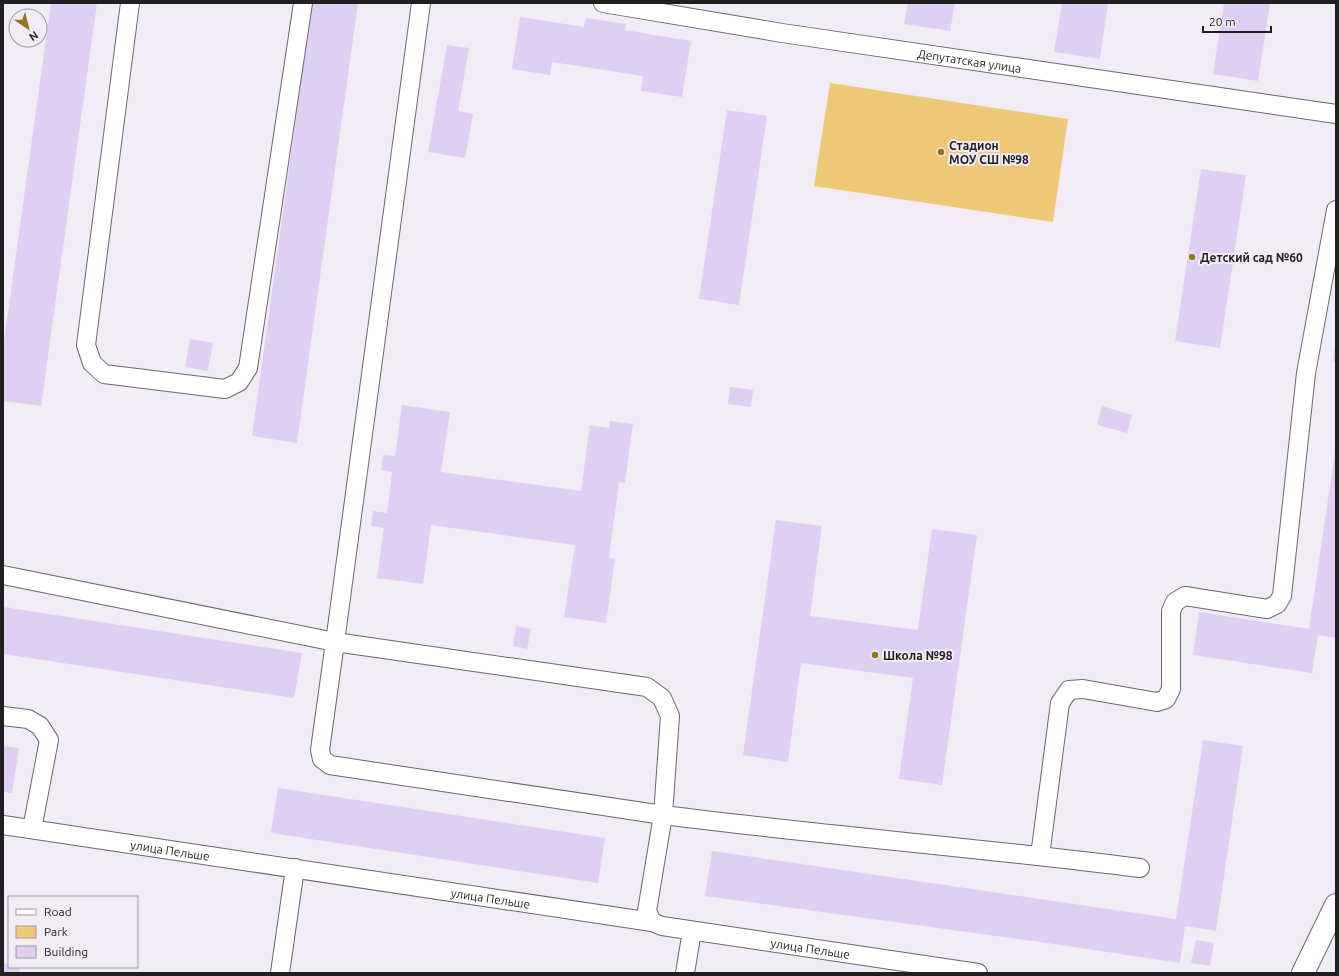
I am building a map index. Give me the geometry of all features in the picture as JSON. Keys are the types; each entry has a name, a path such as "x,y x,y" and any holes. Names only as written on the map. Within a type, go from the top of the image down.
{"highway":[{"path":"1303,973 1336,905"}],"street":[{"path":"130,3 86,345 92,363 104,374 225,389 239,382 248,368 303,3"},
{"path":"421,3 320,750 322,759 330,765 663,815 750,826 1040,856 1140,868"},
{"name":"Депутатская улица","path":"603,3 790,34 1336,114"},
{"path":"1040,856 1060,703 1068,690 1083,689 1157,702 1166,699 1171,689 1171,611 1175,602 1185,596 1267,609 1277,604 1282,596 1306,373 1336,210"},
{"path":"3,575 335,642 647,687 662,698 670,716 663,815 647,911 652,922"},
{"path":"3,716 28,719 40,726 49,740 32,829"},
{"name":"улица Пельше","path":"3,824 652,922 662,926 692,931 978,973"},
{"path":"280,973 295,868"},
{"path":"685,973 692,931"}],"green space":[{"name":"Стадион МОУ СШ №98","path":"830,83 1068,119 1053,222 814,186"}],"building":[{"path":"51,3 97,3 41,406 3,401 3,348 45,48 48,48 48,25"},
{"path":"312,3 358,3 297,443 252,436"},
{"path":"908,3 955,3 950,31 904,24"},
{"path":"1062,3 1108,3 1100,59 1054,52"},
{"path":"1224,3 1270,3 1258,81 1213,74"},
{"path":"520,17 584,27 586,18 626,24 625,30 691,41 682,97 641,91 643,76 552,62 550,75 512,69"},
{"path":"447,45 469,48 458,111 473,114 465,158 428,152"},
{"path":"727,110 767,116 739,305 699,299"},
{"path":"1201,169 1246,175 1220,348 1175,341"},
{"path":"190,339 213,343 208,371 185,367"},
{"path":"1336,346 1336,362 1333,361"},
{"path":"730,387 753,390 751,407 728,404"},
{"path":"402,405 450,412 441,472 581,491 590,425 609,428 610,421 633,424 625,483 619,482 609,558 615,559 606,623 564,617 575,545 431,525 423,584 377,578 384,528 371,526 373,511 387,513 392,472 381,470 383,455 395,456"},
{"path":"1102,406 1132,415 1127,433 1097,425"},
{"path":"1335,452 1336,638 1318,635 1312,673 1193,655 1199,612 1309,629"},
{"path":"776,520 822,526 810,616 918,630 932,529 977,535 942,785 899,779 913,678 801,663 788,762 743,755"},
{"path":"3,607 302,653 294,698 3,654"},
{"path":"516,626 531,629 527,649 513,646"},
{"path":"1203,740 1243,746 1216,931 1185,926 1180,963 1061,945 705,896 712,851 1176,919"},
{"path":"3,746 19,748 12,793 3,792"},
{"path":"278,788 605,838 598,883 271,833"},
{"path":"1196,940 1214,943 1210,966 1191,963"},
{"path":"3,963 8,964 8,968 20,968 19,973 3,973"}],"place":[{"name":"Стадион МОУ СШ №98","path":"941,152"},
{"name":"Детский сад №60","path":"1192,257"},
{"name":"Школа №98","path":"875,655"}]}
